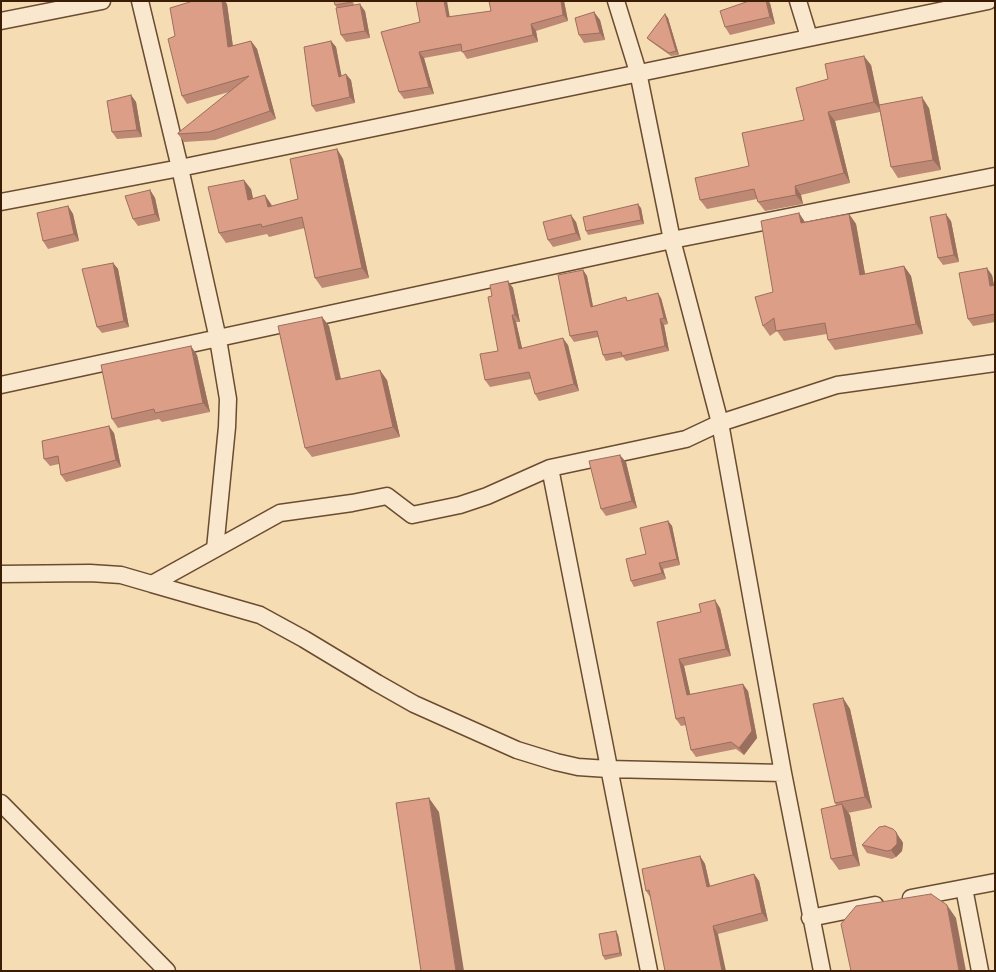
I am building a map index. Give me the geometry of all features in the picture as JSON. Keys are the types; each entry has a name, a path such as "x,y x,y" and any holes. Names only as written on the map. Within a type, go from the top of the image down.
{"street":[{"path":"1,21 102,1"},
{"path":"140,1 218,339 228,399 215,549"},
{"path":"616,1 638,72 672,240 720,423 783,773 810,918 822,971"},
{"path":"798,1 809,38"},
{"path":"1,202 180,168 988,1"},
{"path":"1,385 672,240 995,176"},
{"path":"152,584 280,513 387,496 412,515 460,505 487,496 550,468 686,439 720,423 837,384 995,363"},
{"path":"550,468 649,971"},
{"path":"1,574 90,573 121,575 260,616 298,635 414,704 517,750 578,768 783,773"},
{"path":"1,803 167,971"},
{"path":"810,918 995,882"},
{"path":"964,888 980,971"}],"building":[{"path":"193,1 222,1 228,47 251,41 270,111 209,132 178,134 249,76 182,96 168,39 175,36 170,8"},
{"path":"334,1 351,1 352,2 335,5"},
{"path":"416,1 444,1 447,17 491,11 489,1 561,1 563,15 531,24 533,35 462,52 461,44 419,52 429,87 399,92 381,32 420,22"},
{"path":"749,1 766,1 770,17 725,27 720,11"},
{"path":"360,4 365,31 341,35 336,8"},
{"path":"594,12 600,33 579,35 575,18"},
{"path":"665,14 676,51 669,53 647,38"},
{"path":"331,41 339,77 346,74 350,97 312,106 304,47"},
{"path":"864,56 874,102 828,112 844,173 795,186 796,195 758,202 754,189 700,200 695,178 749,166 742,133 804,120 796,88 828,79 825,64"},
{"path":"131,95 137,130 112,132 107,101"},
{"path":"922,97 933,160 891,167 879,105"},
{"path":"337,149 362,268 315,278 302,217 262,227 261,224 219,233 208,187 244,180 248,200 265,195 268,207 298,199 290,159"},
{"path":"150,190 155,214 133,219 125,196"},
{"path":"638,204 641,220 586,231 583,217"},
{"path":"68,206 74,234 43,241 37,213"},
{"path":"799,213 801,223 849,214 860,275 904,266 916,324 828,340 825,323 776,331 774,318 763,326 755,297 773,292 761,221"},
{"path":"946,214 954,255 938,258 930,217"},
{"path":"571,215 576,233 548,240 543,222"},
{"path":"113,263 124,321 97,327 82,269"},
{"path":"987,268 990,286 995,285 995,314 968,319 959,273"},
{"path":"583,270 591,307 626,297 627,301 658,293 664,318 660,319 665,346 622,356 621,352 603,355 597,331 570,336 558,275"},
{"path":"508,281 519,349 563,338 574,384 535,394 529,372 485,380 480,354 498,351 488,297 492,296 490,285"},
{"path":"322,317 336,380 380,370 393,427 305,448 278,326"},
{"path":"191,346 203,403 155,413 154,409 112,419 101,365"},
{"path":"109,426 116,460 61,475 58,456 44,459 42,441"},
{"path":"620,455 632,501 601,509 589,461"},
{"path":"668,521 677,559 659,563 662,573 631,581 626,559 646,554 640,528"},
{"path":"715,600 726,649 679,659 687,695 743,684 752,731 739,748 731,742 691,750 684,717 676,719 657,622 701,612 699,604"},
{"path":"843,698 865,797 835,803 813,704"},
{"path":"429,798 456,971 421,971 396,803"},
{"path":"842,804 853,855 831,859 821,809"},
{"path":"885,826 893,829 897,836 897,844 891,850 887,851 862,845 879,827"},
{"path":"700,856 707,887 754,874 762,913 713,926 722,971 665,971 649,890 646,891 642,869"},
{"path":"931,894 947,905 959,971 851,971 841,924 856,906"},
{"path":"616,931 620,953 603,956 599,934"}]}
